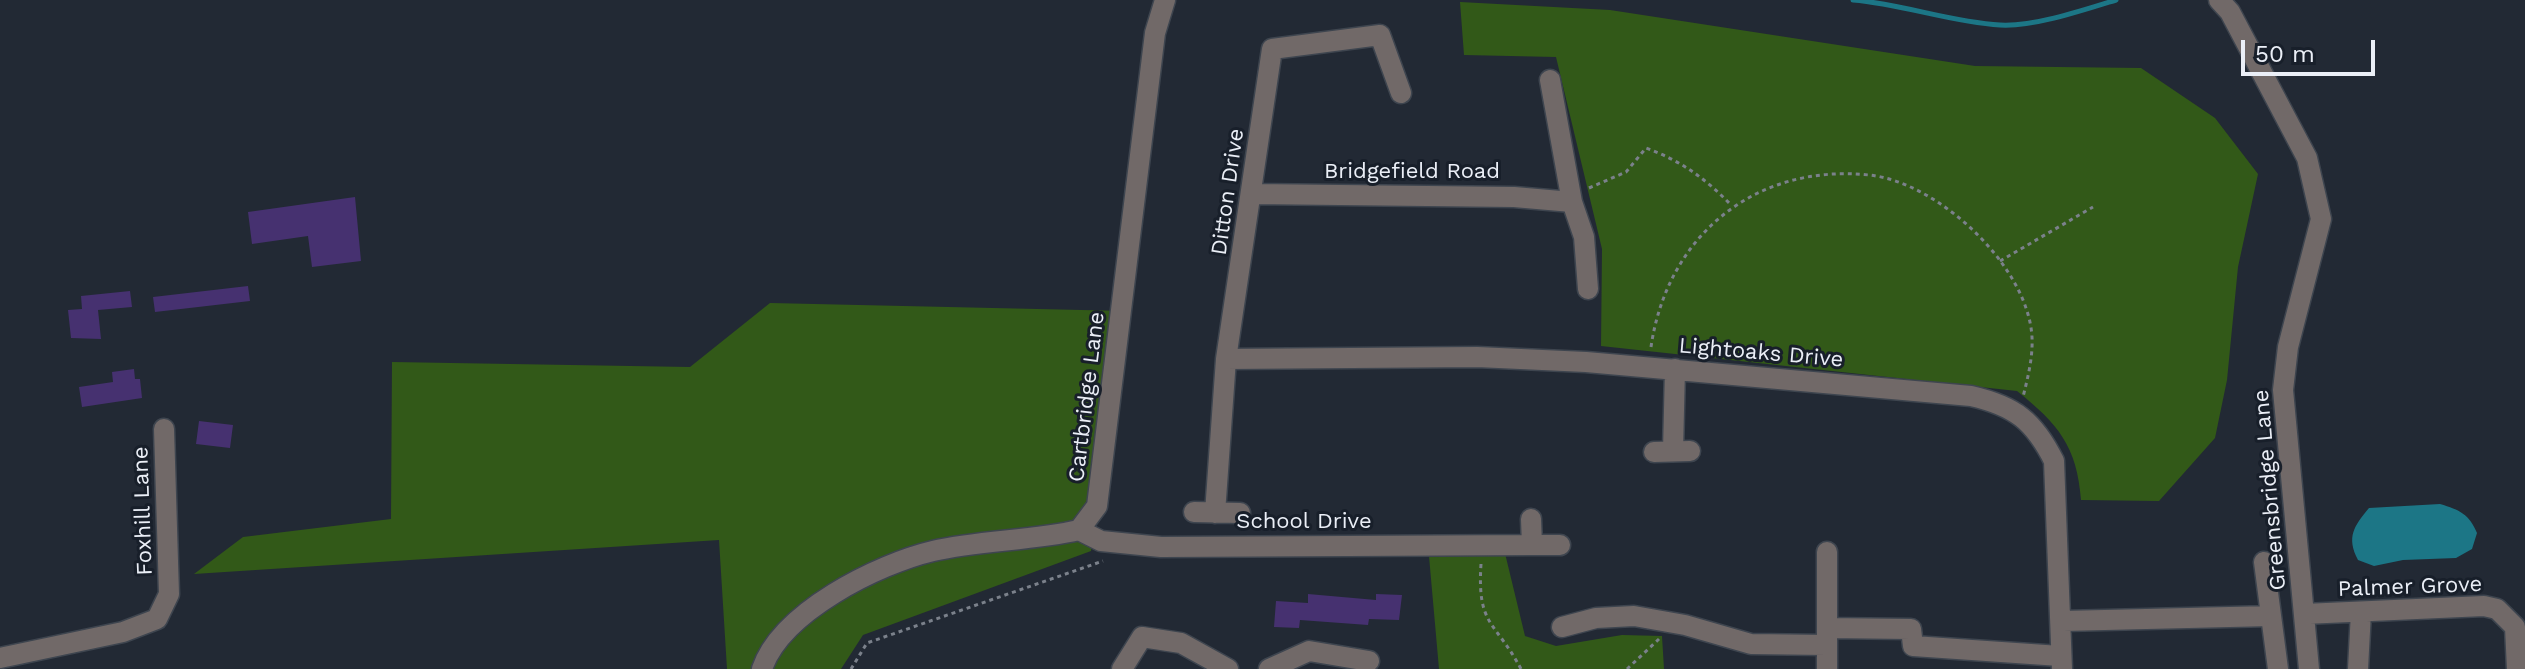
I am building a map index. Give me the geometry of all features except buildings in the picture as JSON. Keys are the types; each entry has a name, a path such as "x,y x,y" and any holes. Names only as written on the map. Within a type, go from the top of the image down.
{"street":[{"name":"Cartbridge Lane","path":"1079,530 1097,506 1155,33 1165,0"},
{"name":"Greensbridge Lane","path":"2225,6 2307,158 2321,219 2288,347 2283,390 2309,669"},
{"name":"Ditton Drive","path":"1215,513 1226,359 1253,194 1272,49 1380,35 1401,93"},
{"path":"1550,80 1570,196 1584,237 1588,289"},
{"name":"Bridgefield Road","path":"1253,194 1570,196"},
{"name":"Lightoaks Drive","path":"1226,359 1477,357 1675,369 1971,396 1993,401 2018,414 2039,432 2054,461 2063,621 2061,663"},
{"path":"1673,451 1675,369"},
{"name":"Foxhill Lane","path":"0,658 123,632 157,619 169,594 164,429"},
{"path":"1194,512 1240,513"},
{"path":"1531,519 1532,545"},
{"name":"School Drive","path":"1079,530 1101,541 1161,547 1560,545"},
{"path":"762,669 767,654 806,614 853,581 933,551 1041,539 1079,530"},
{"path":"1827,552 1827,669"},
{"path":"2264,562 2278,669"},
{"name":"Palmer Grove","path":"2304,614 2484,606 2497,609 2515,627 2517,669"},
{"path":"2358,669 2361,612"},
{"path":"1562,627 1596,618 1634,616 1676,623 1751,644 1911,629 1913,646 2061,663"},
{"path":"2063,621 2271,616"},
{"path":"1122,669 1142,637 1181,643 1228,669"},
{"path":"1269,669 1309,651 1369,661"}],"path":[{"path":"1570,196 1626,172 1646,148 1678,160 1709,182 1732,206"},
{"path":"1648,367 1654,323 1667,282 1692,243 1732,206 1777,183 1823,174 1871,175 1911,187 1946,205 2000,261 2019,297 2032,335 2030,370 2018,414"},
{"path":"2000,261 2093,207"},
{"path":"1482,545 1479,596 1483,614 1521,669"},
{"path":"851,669 867,643 1103,561"},
{"path":"1627,669 1676,623"}],"green space":[{"path":"1460,2 1610,10 1975,66 2141,68 2215,118 2258,174 2238,267 2227,380 2215,438 2159,501 2081,500 2075,465 2063,438 2044,414 2017,391 1601,346 1602,249 1556,57 1464,55"},
{"path":"770,303 1127,311 1091,551 863,635 841,669 727,669 719,540 194,574 243,537 391,519 392,362 690,367"},
{"path":"1428,545 1503,545 1525,636 1556,646 1622,635 1662,636 1664,669 1439,669"}],"water":[{"path":"2440,504 2458,511 2471,521 2477,533 2472,549 2456,558 2403,560 2374,566 2358,560 2354,552 2353,532 2369,508"}],"waterway":[{"path":"1853,0 2000,25 2043,21 2116,0"}]}
